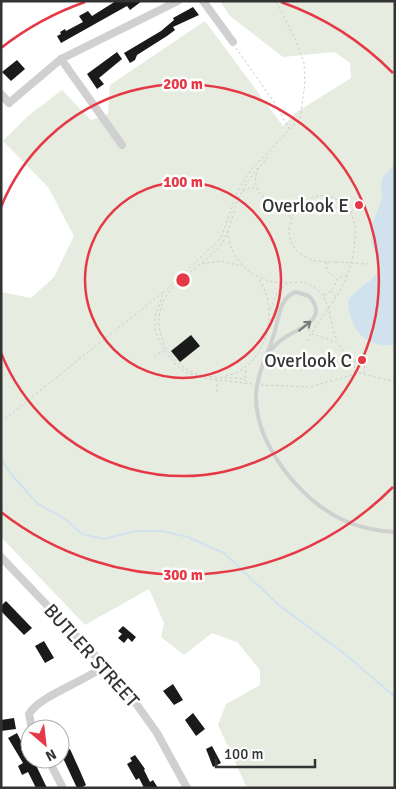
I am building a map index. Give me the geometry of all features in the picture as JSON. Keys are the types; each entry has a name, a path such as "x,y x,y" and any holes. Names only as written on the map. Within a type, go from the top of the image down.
{"street":[{"path":"1,94 9,103 61,60 178,1"},
{"path":"203,1 233,42"},
{"path":"61,60 122,145"},
{"name":"BUTLER STREET","path":"1,557 104,666 137,704 157,733 187,788"},
{"path":"30,719 29,714 36,705 96,673 104,666"},
{"path":"53,769 63,788"}],"lane":[{"path":"266,355 282,339 305,328 313,320 316,311 313,300 304,293 293,293 285,301 260,370 257,384 257,408 260,427 270,450 283,468 319,505 342,520 371,530 395,532"}],"path":[{"path":"1,422 164,292 217,243 225,229 242,183 266,154 300,120 305,70 300,49 276,1"},
{"path":"233,42 274,102 290,131"},
{"path":"245,379 199,374 187,369 166,348 158,327 159,315 163,300 172,288 216,250 228,231 242,191 258,167 268,158 266,154"},
{"path":"258,167 256,176 258,190"},
{"path":"242,191 251,187 258,190 266,200 283,207 299,206"},
{"path":"307,341 337,298 348,275 355,234 355,223 350,212 339,201 322,196 310,199 299,206 291,218 290,236 297,250 311,260 326,262 336,262 368,264"},
{"path":"350,212 359,205 356,198"},
{"path":"283,207 291,218"},
{"path":"228,231 230,243 243,266 257,277 276,283 307,283 323,295 329,310 336,342"},
{"path":"201,264 220,261 243,266"},
{"path":"326,262 327,271 337,278"},
{"path":"323,295 331,291 337,278 348,275"},
{"path":"257,277 266,292 270,309"},
{"path":"300,282 304,293"},
{"path":"245,382 247,368 260,349 270,309 277,292 290,283"},
{"path":"304,293 307,283"},
{"path":"331,291 337,298"},
{"path":"164,292 155,323 157,334 164,350 175,364 185,372 196,377 257,384 310,387 354,374 364,374 395,382"},
{"path":"305,328 312,334 336,342 356,361 364,362 364,374"},
{"path":"154,357 166,348"},
{"path":"354,374 356,361"},
{"path":"223,377 247,368"},
{"path":"217,392 218,376"}],"shaded area":[{"path":"220,1 395,1 395,788 247,788 218,725 226,704 260,685 260,670 237,642 212,633 184,655 161,637 164,623 149,589 85,625 1,537 1,292 31,298 54,277 74,236 48,187 3,141 28,116 62,90 91,120 108,114 110,85 205,21 283,126 295,113 351,78 350,63 335,52 283,57 230,16"}],"water":[{"path":"395,164 395,345 384,345 367,340 361,335 352,320 348,301 352,295 375,276 381,266 371,243 373,223 382,199 381,187 383,177"}],"building":[{"path":"116,1 142,1 130,10 127,6 61,43 57,36 65,29 66,31 83,22 79,16 88,11 92,16"},
{"path":"193,7 199,15 173,27 175,30 137,55 135,60 130,63 124,53 161,31 174,20 173,18"},
{"path":"117,52 122,59 99,78 104,84 97,89 87,74"},
{"path":"17,60 25,69 11,81 2,72"},
{"path":"191,335 200,346 180,362 171,351"},
{"path":"6,601 32,628 24,635 1,611 1,606"},
{"path":"123,626 136,637 132,642 128,638 124,643 118,638 122,634 118,631"},
{"path":"44,641 54,658 45,663 35,646"},
{"path":"173,684 183,700 174,705 163,691"},
{"path":"193,713 205,729 196,736 185,720"},
{"path":"14,718 16,729 1,731 1,720"},
{"path":"17,733 20,739 20,758 8,738"},
{"path":"212,746 221,763 213,767 206,749"},
{"path":"70,749 86,785 77,788 68,769 70,769"},
{"path":"135,755 145,769 150,782 153,780 158,788 144,788 139,778 136,780 127,764 132,761 130,758"},
{"path":"20,765 20,769 38,769 47,788 36,788 28,772 22,775 18,766"}],"waterway":[{"path":"1,458 10,473 38,504 65,519 82,534 104,539 135,531 162,531 188,537 224,553 279,605 345,654 395,697"}],"place":[{"name":"Overlook E","path":"359,205"},
{"name":"Overlook C","path":"362,360"}]}
